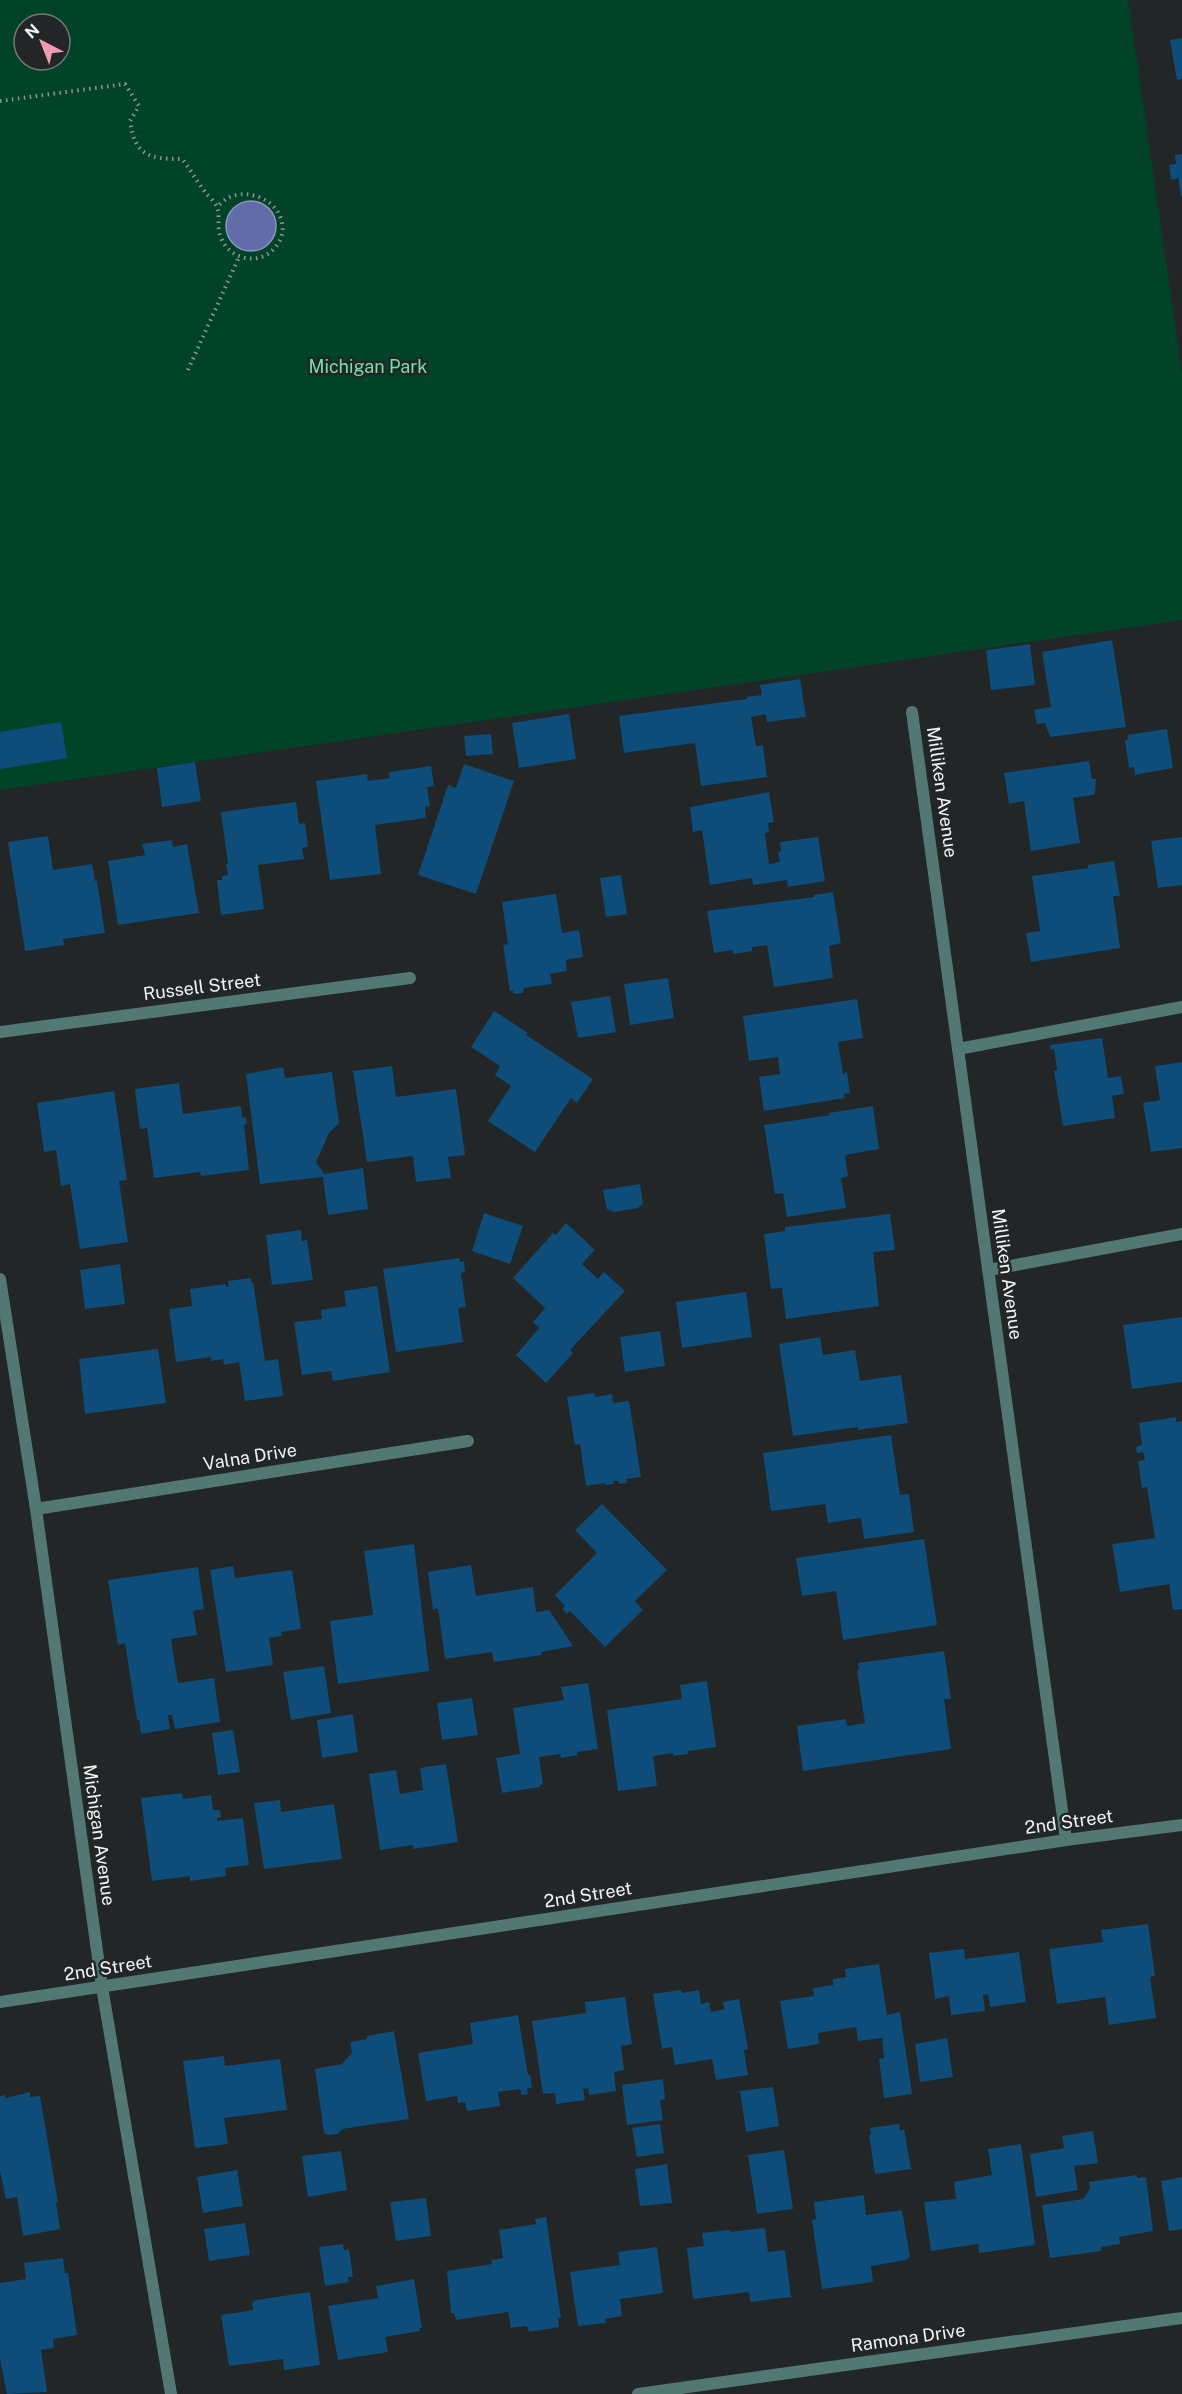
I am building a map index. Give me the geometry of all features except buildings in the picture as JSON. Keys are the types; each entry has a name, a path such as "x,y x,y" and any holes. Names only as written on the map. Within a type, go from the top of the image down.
{"street":[{"name":"Milliken Avenue","path":"912,712 1066,1840"},
{"name":"Russell Street","path":"0,1032 410,978"},
{"path":"958,1049 1182,1007"},
{"path":"988,1270 1182,1234"},
{"name":"Michigan Avenue","path":"0,1279 6,1370 36,1509 102,1987 171,2394"},
{"name":"Valna Drive","path":"36,1509 468,1441"},
{"name":"2nd Street","path":"0,2002 1066,1840 1182,1826"},
{"name":"Ramona Drive","path":"638,2394 1182,2318"}],"path":[{"path":"0,101 125,84 139,106 130,121 132,139 144,154 159,159 182,159 217,207 220,236 239,257 253,260 271,253 280,242 284,230 280,215 270,204 256,195 241,194 228,198 217,207"},
{"path":"188,370 239,257"}],"green space":[{"name":"Michigan Park","path":"0,0 1128,0 1182,373 1182,620 0,790"}],"water":[{"path":"246,201 256,201 269,208 276,221 276,231 269,244 256,251 246,251 237,247 230,240 226,231 226,221 230,212 237,205"}]}
